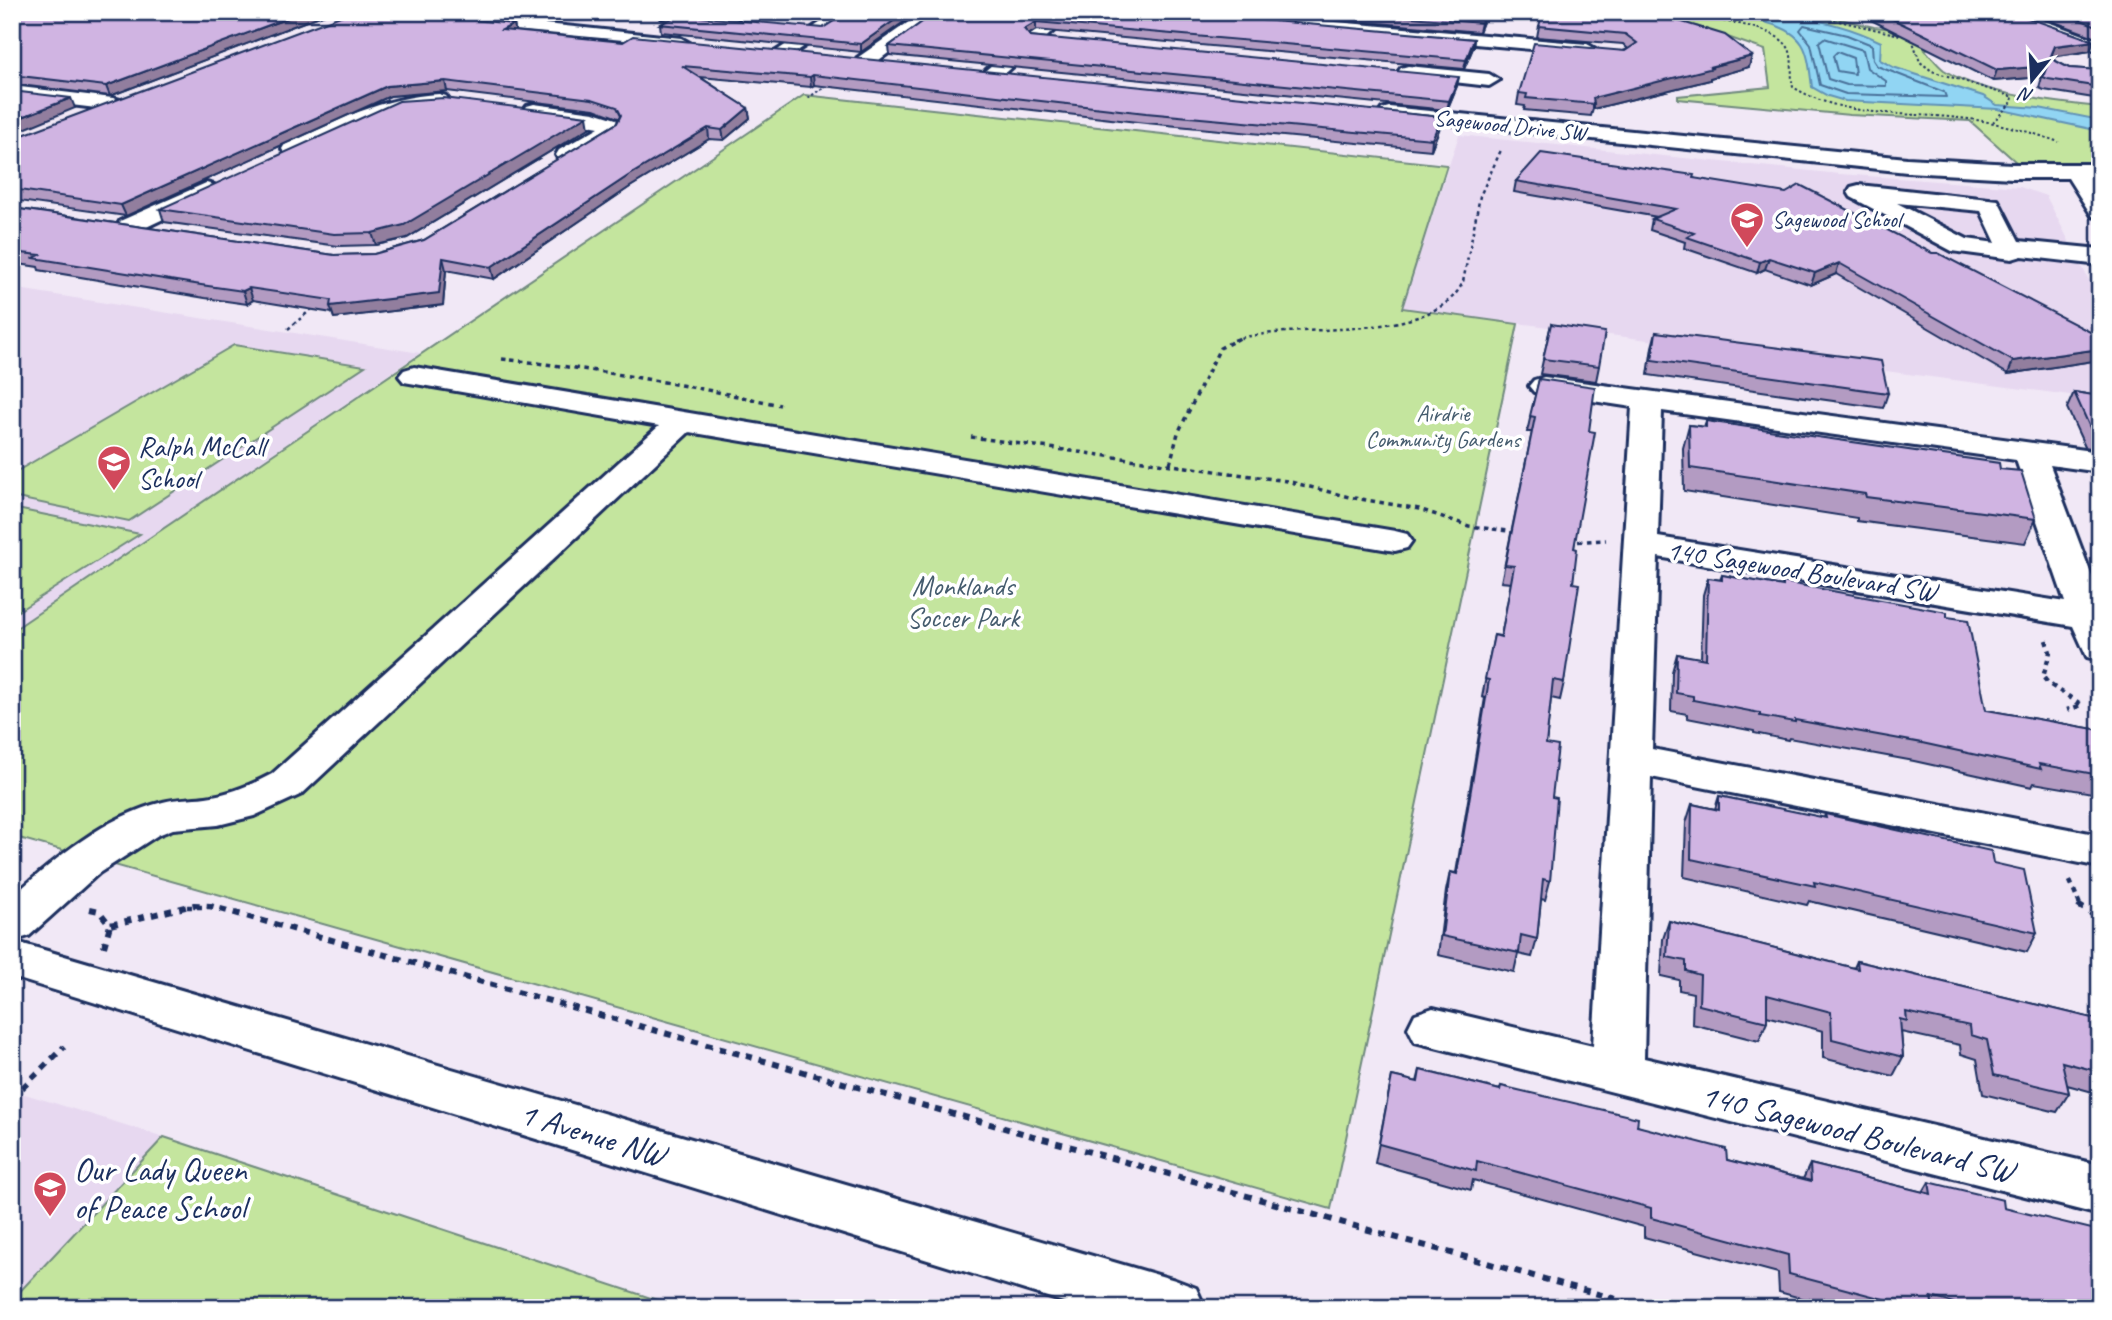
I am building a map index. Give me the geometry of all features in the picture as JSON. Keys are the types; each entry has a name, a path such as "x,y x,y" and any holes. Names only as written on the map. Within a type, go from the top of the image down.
{"street":[{"path":"377,12 701,45"},
{"path":"809,56 775,53 849,12"},
{"path":"889,64 857,61 935,12"},
{"path":"993,74 1067,12"},
{"path":"2003,12 2095,55"},
{"path":"651,23 670,13 745,22"},
{"path":"554,30 581,17"},
{"path":"1475,122 1508,22"},
{"path":"1285,23 1600,51"},
{"path":"796,26 822,29"},
{"path":"1036,38 1062,40"},
{"path":"967,71 1020,77"},
{"path":"1391,71 1489,80"},
{"path":"12,92 113,104"},
{"path":"75,119 132,97"},
{"path":"275,158 397,103 430,100 460,102"},
{"path":"514,108 594,118 609,123 607,131 548,167"},
{"name":"Sagewood Drive SW","path":"1363,110 1907,165 2100,171"},
{"path":"2076,172 2100,211"},
{"path":"129,226 226,180"},
{"path":"1859,192 1990,205 2010,247 2012,252 1961,246 1859,192"},
{"path":"103,222 168,232"},
{"path":"2010,247 2100,257"},
{"path":"414,376 1395,541"},
{"path":"1542,386 1779,418 1810,439 1830,447 1908,459 1931,462 1954,460 1980,446 2100,462"},
{"name":"140 Sagewood Boulevard SW","path":"1617,1073 1647,400"},
{"path":"12,923 107,844 133,827 168,815 238,807 287,784 682,421"},
{"name":"140 Sagewood Boulevard SW","path":"2029,453 2094,633"},
{"name":"140 Sagewood Boulevard SW","path":"1640,544 2036,609 2094,633"},
{"path":"1631,759 2100,851"},
{"name":"1 Avenue NW","path":"12,959 1175,1308"},
{"name":"140 Sagewood Boulevard SW","path":"1433,1028 2100,1191"}],"path":[{"path":"1654,12 1665,16 1749,27 1775,35 1784,41 1789,50 1793,87 1816,100 1860,109 1992,123 2065,144"},
{"path":"1800,12 1908,37 1922,36"},
{"path":"1657,17 1665,16"},
{"path":"1908,37 1916,44 1917,57 1923,65 1967,83 2013,97 2012,102 1992,123"},
{"path":"808,98 830,83"},
{"path":"1170,464 1178,433 1220,348 1226,343 1251,336 1417,319 1443,309 1458,296 1475,237 1479,197 1497,167 1502,149 1499,145 1473,139 1470,135 1475,122"},
{"path":"288,329 320,302"},
{"path":"498,359 582,368 686,385 790,407"},
{"path":"967,436 1287,481 1349,497 1419,509 1469,526 1525,534"},
{"path":"1563,542 1599,539 1640,544"},
{"path":"2036,609 2050,652 2043,677 2049,684 2082,705 2067,710"},
{"path":"43,895 99,911 110,925"},
{"path":"110,925 194,905 210,906 1648,1308"},
{"path":"104,947 110,925"},
{"path":"12,1098 64,1047"}],"shaded area":[{"name":"Sagewood School","path":"1459,135 1840,174 2020,187 2046,196 2100,302 2100,399 1402,308"},
{"name":"Ralph McCall School","path":"12,288 420,353 12,631"},
{"name":"Our Lady Queen of Peace School","path":"12,1090 164,1137 12,1300"}],"green space":[{"path":"1627,12 1810,12 1874,27 1942,33 1947,36 1925,50 1941,68 1959,78 2019,96 2100,107 2100,163 2016,162 1970,121 1850,115 1678,99 1678,96 1770,87 1765,50 1696,26 1626,20"},
{"name":"Monklands Soccer Park","path":"804,95 1447,165 1402,308 1518,324 1331,1209 12,836 12,631"},
{"path":"234,345 365,366 129,521 12,497 12,474"},
{"path":"12,508 140,534 12,615"},
{"path":"164,1137 681,1308 12,1308 12,1300"}],"water":[{"path":"1688,12 1762,13 1834,24 1881,42 1880,60 1893,67 1983,96 1997,105 2039,108 2100,120 2100,131 1998,109 1845,101 1812,87 1809,64 1802,44 1793,34 1781,27 1750,19"}],"building":[{"path":"12,12 304,12 106,86 12,75"},
{"path":"351,12 392,12 514,24 502,30 623,42 633,36 1442,117 1432,139 1146,113 813,75 810,77 682,66 748,108 722,130 708,128 628,176 491,267 443,258 439,293 330,306 331,300 249,288 243,291 201,285 34,258 40,255 12,252 12,208 334,255 374,254 424,240 617,123 621,115 617,107 592,99 445,81 387,86 121,205 12,189 12,139"},
{"path":"848,12 906,12 861,44 660,24 679,15 823,28"},
{"path":"936,12 1172,12 1474,39 1466,60 1036,22 1024,29 1030,36 1459,77 1449,101 889,46"},
{"path":"1351,12 1485,12 1481,23"},
{"path":"1543,12 1660,12 1666,17 1725,35 1752,56 1593,98 1594,104 1526,98 1527,94 1519,93 1534,43 1625,51 1637,43 1625,34 1539,26"},
{"path":"1878,12 2011,12 2094,41 2055,46 2050,58 2069,68 2100,70 2100,87 2048,79 2043,77 2047,66 1997,70"},
{"path":"2059,12 2100,12 2100,27"},
{"path":"12,91 71,98 12,121"},
{"path":"444,98 587,116 404,225 372,233 334,234 160,209 399,101"},
{"path":"1541,153 1694,175 1693,178 1786,193 1800,185 2100,337 2100,349 2013,361 1839,263 1815,273 1769,258 1760,262 1687,237 1694,233 1652,219 1676,209 1516,181"},
{"path":"1551,324 1605,332 1599,366 1543,359"},
{"path":"1656,332 1881,361 1888,393 1652,360"},
{"path":"1539,379 1595,387 1589,431 1595,432 1574,548 1577,549 1573,583 1579,584 1564,682 1553,680 1546,744 1558,746 1552,797 1557,798 1550,881 1543,879 1537,939 1521,935 1519,953 1442,936 1450,872 1457,874 1489,680 1485,679 1494,635 1501,637 1514,566 1505,565 1535,417 1530,416"},
{"path":"2074,392 2100,396 2100,433 2092,432"},
{"path":"1706,421 1999,463 2000,469 2021,471 2036,519 1866,497 1865,494 1690,468 1689,425 1706,427"},
{"path":"1722,575 1783,586 1783,582 1947,612 1947,617 1968,620 1986,710 2100,730 2100,775 2039,764 2041,769 1922,743 1760,716 1760,713 1693,700 1693,696 1676,693 1677,654 1706,659 1708,578 1722,580"},
{"path":"1719,796 1826,818 1825,814 1991,851 1993,863 2024,870 2037,933 1814,882 1815,886 1691,859 1692,804 1719,810"},
{"path":"1669,921 1858,969 1857,961 2100,1020 2100,1072 2062,1062 2069,1093 1994,1075 1987,1040 1971,1035 1970,1026 1906,1012 1907,1021 1900,1019 1903,1057 1832,1039 1831,1012 1767,995 1767,1022 1699,1005 1700,975 1686,971 1686,961 1667,957"},
{"path":"1420,1070 1500,1090 1501,1086 1638,1118 1637,1126 1726,1149 1727,1160 1811,1181 1810,1164 1931,1194 1929,1182 2003,1200 2004,1208 2100,1231 2100,1308 1973,1308 1931,1297 1933,1308 1917,1308 1789,1274 1788,1255 1651,1218 1651,1208 1477,1161 1476,1171 1379,1144 1392,1076 1418,1082"}],"place":[{"name":"Sagewood School","path":"1747,249"},
{"name":"Ralph McCall School","path":"114,492"},
{"name":"Our Lady Queen of Peace School","path":"50,1218"}],"park label":[{"name":"Airdrie Community Gardens","path":"1443,426"}]}
